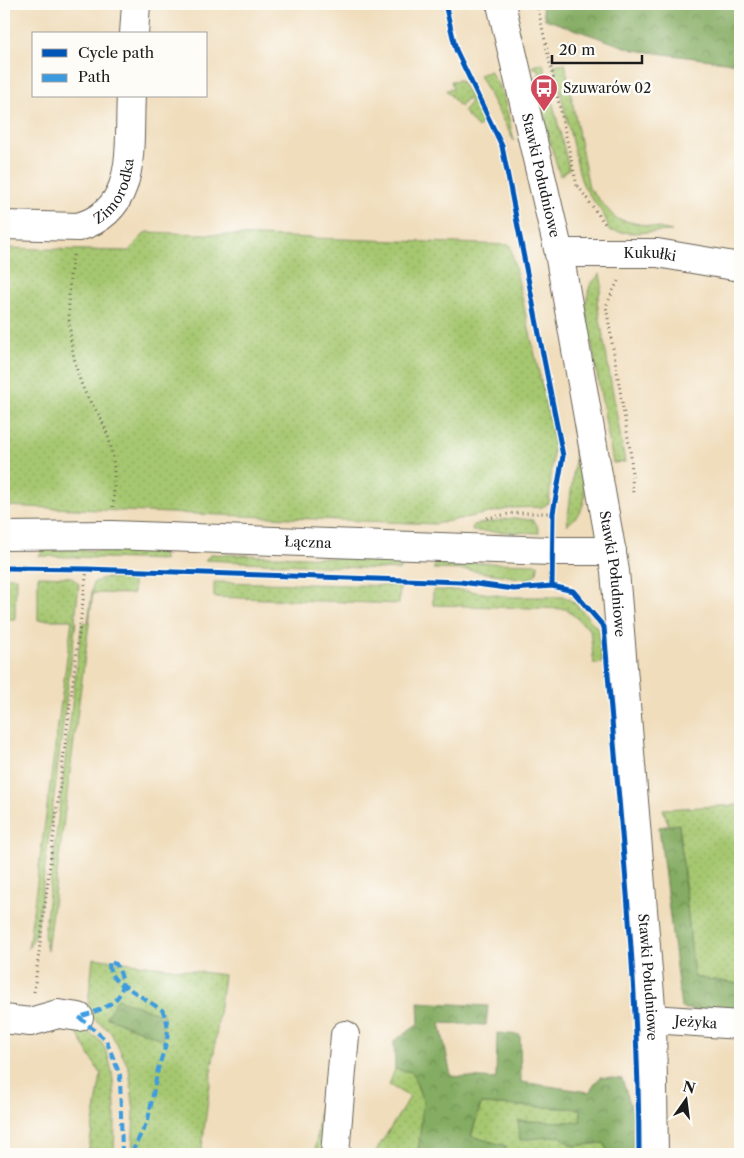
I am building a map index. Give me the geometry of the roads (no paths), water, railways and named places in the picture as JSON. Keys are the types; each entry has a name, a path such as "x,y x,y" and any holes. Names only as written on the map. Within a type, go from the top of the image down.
{"street":[{"path":"134,32 136,4"},
{"name":"Stawki Południowe","path":"501,4 559,253 612,551 652,1019 654,1154"},
{"name":"Zimorodka","path":"4,225 78,227 85,225 108,211 124,188 130,98"},
{"name":"Kukułki","path":"559,253 657,253 740,267"},
{"name":"Łączna","path":"4,536 112,535 531,550 612,551"},
{"path":"17,1020 58,1014 78,1017"},
{"name":"Jeżyka","path":"652,1019 740,1025"},
{"path":"335,1154 345,1034"}],"place":[{"name":"Szuwarów 02","path":"544,112"}]}
